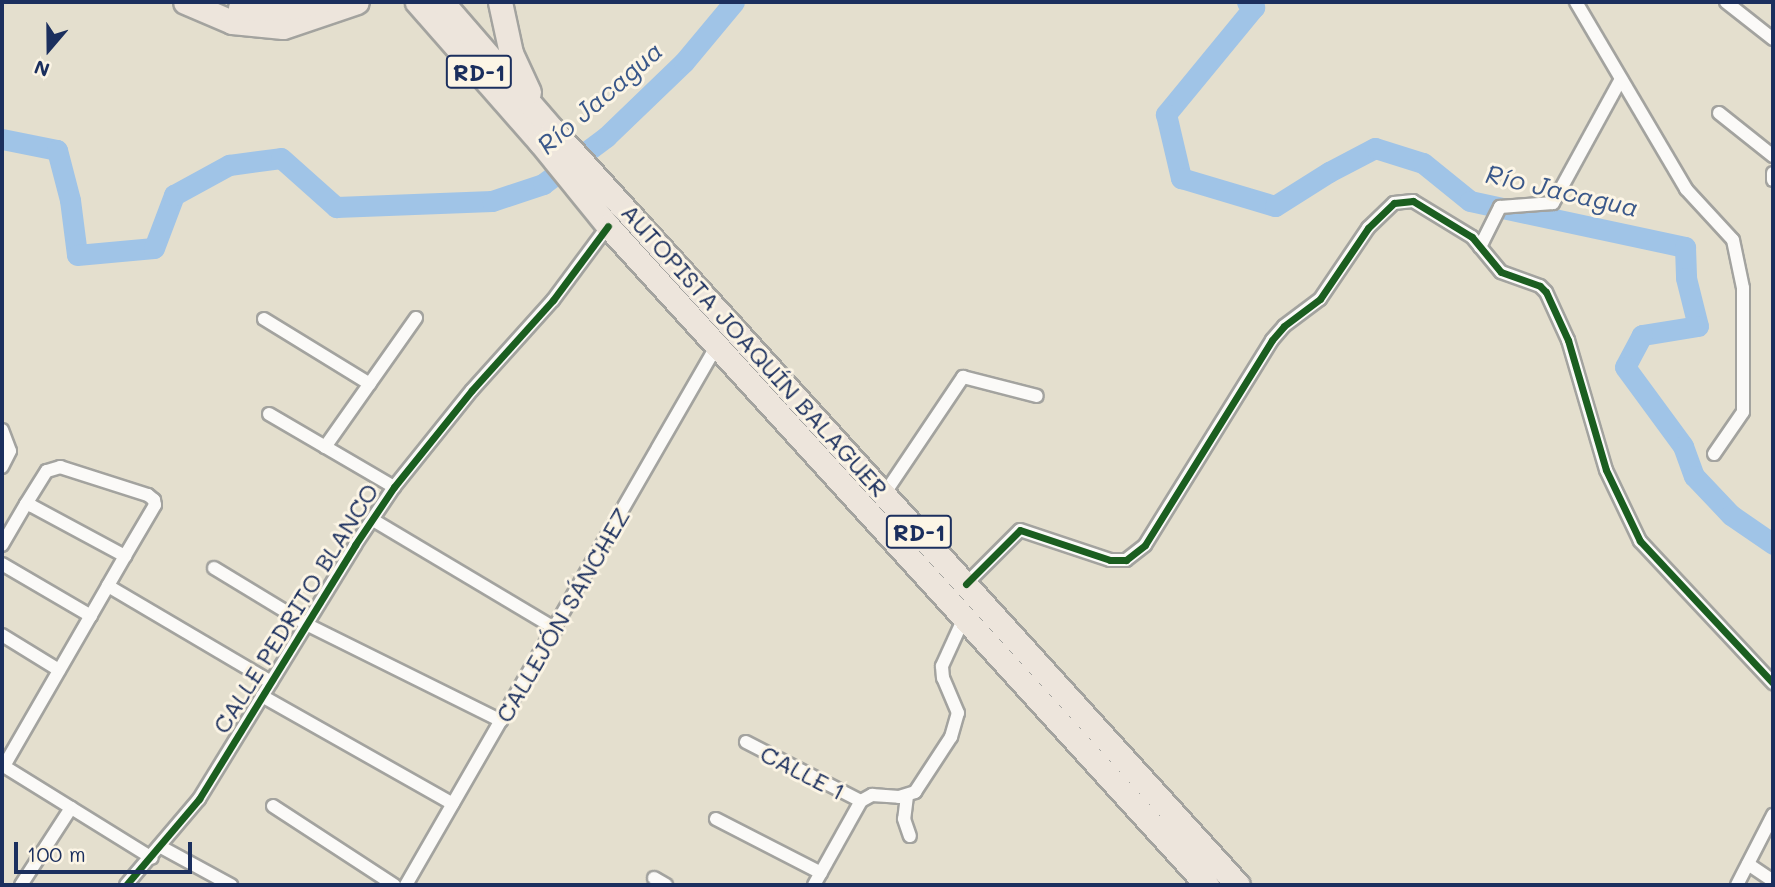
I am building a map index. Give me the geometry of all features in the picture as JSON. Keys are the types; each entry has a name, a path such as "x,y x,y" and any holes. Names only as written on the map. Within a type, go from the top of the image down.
{"highway":[{"path":"184,2 232,22 283,27 357,2"},
{"path":"217,2 262,10 320,2"},
{"name":"AUTOPISTA JOAQUÍN BALAGUER","path":"417,2 544,129 600,179 1238,885"},
{"name":"AUTOPISTA JOAQUÍN BALAGUER","path":"442,2 544,129 584,198 608,226 1207,885"},
{"path":"500,2 511,53 544,129"}],"street":[{"path":"1576,2 1686,189 1733,240 1742,288 1743,412 1714,454"},
{"path":"1726,2 1773,39"},
{"path":"1480,247 1500,207 1553,203 1621,79"},
{"path":"1719,113 1773,156"},
{"path":"1773,173 1773,180"},
{"path":"966,584 1020,530 1110,560 1126,560 1145,545 1272,340 1284,326 1320,299 1368,228 1394,203 1413,201 1472,237 1501,272 1540,286 1546,292 1568,340 1606,470 1640,541 1773,683"},
{"name":"CALLE PEDRITO BLANCO","path":"127,885 199,799 394,487 471,390 553,300 608,226"},
{"path":"326,447 416,318"},
{"path":"264,319 370,384"},
{"name":"CALLEJÓN SÁNCHEZ","path":"406,885 556,629 717,345"},
{"path":"885,493 963,377 1037,396"},
{"path":"269,414 394,487"},
{"path":"2,430 10,451 2,467"},
{"path":"2,545 47,471 60,467 154,499 155,505 3,766 152,858"},
{"path":"26,505 125,556"},
{"path":"373,520 556,629"},
{"path":"2,564 90,616"},
{"path":"214,568 306,624 501,721"},
{"path":"108,586 271,682"},
{"path":"814,885 861,801 872,794 907,796 923,784 956,722 956,703 943,678 942,666 964,618"},
{"path":"2,635 60,670"},
{"path":"262,696 453,804"},
{"name":"CALLE 1","path":"746,742 861,801"},
{"path":"907,796 904,820 910,836"},
{"path":"273,806 394,885"},
{"path":"21,885 71,808"},
{"path":"716,819 821,873"},
{"path":"1737,885 1772,821"},
{"path":"161,847 231,885"},
{"path":"1748,864 1773,881"},
{"path":"654,878 666,885"}],"waterway":[{"name":"Río Jacagua","path":"2,139 57,150 70,200 77,255 154,248 174,195 229,165 281,158 336,207 492,201 543,184 606,137 684,62 734,2"},
{"name":"Río Jacagua","path":"1247,2 1254,7 1166,114 1181,178 1275,206 1329,172 1375,148 1423,163 1470,201 1685,247 1686,278 1698,326 1642,335 1625,367 1683,446 1694,476 1731,515 1773,544"}],"cycle path":[{"path":"966,584 1020,530 1110,560 1126,560 1145,545 1272,340 1284,326 1320,299 1368,228 1394,203 1413,201 1472,237 1501,272 1540,286 1546,292 1568,340 1606,470 1640,541 1773,683"},
{"path":"126,885 199,799 355,545 394,487 472,390 553,300 608,226"}]}
